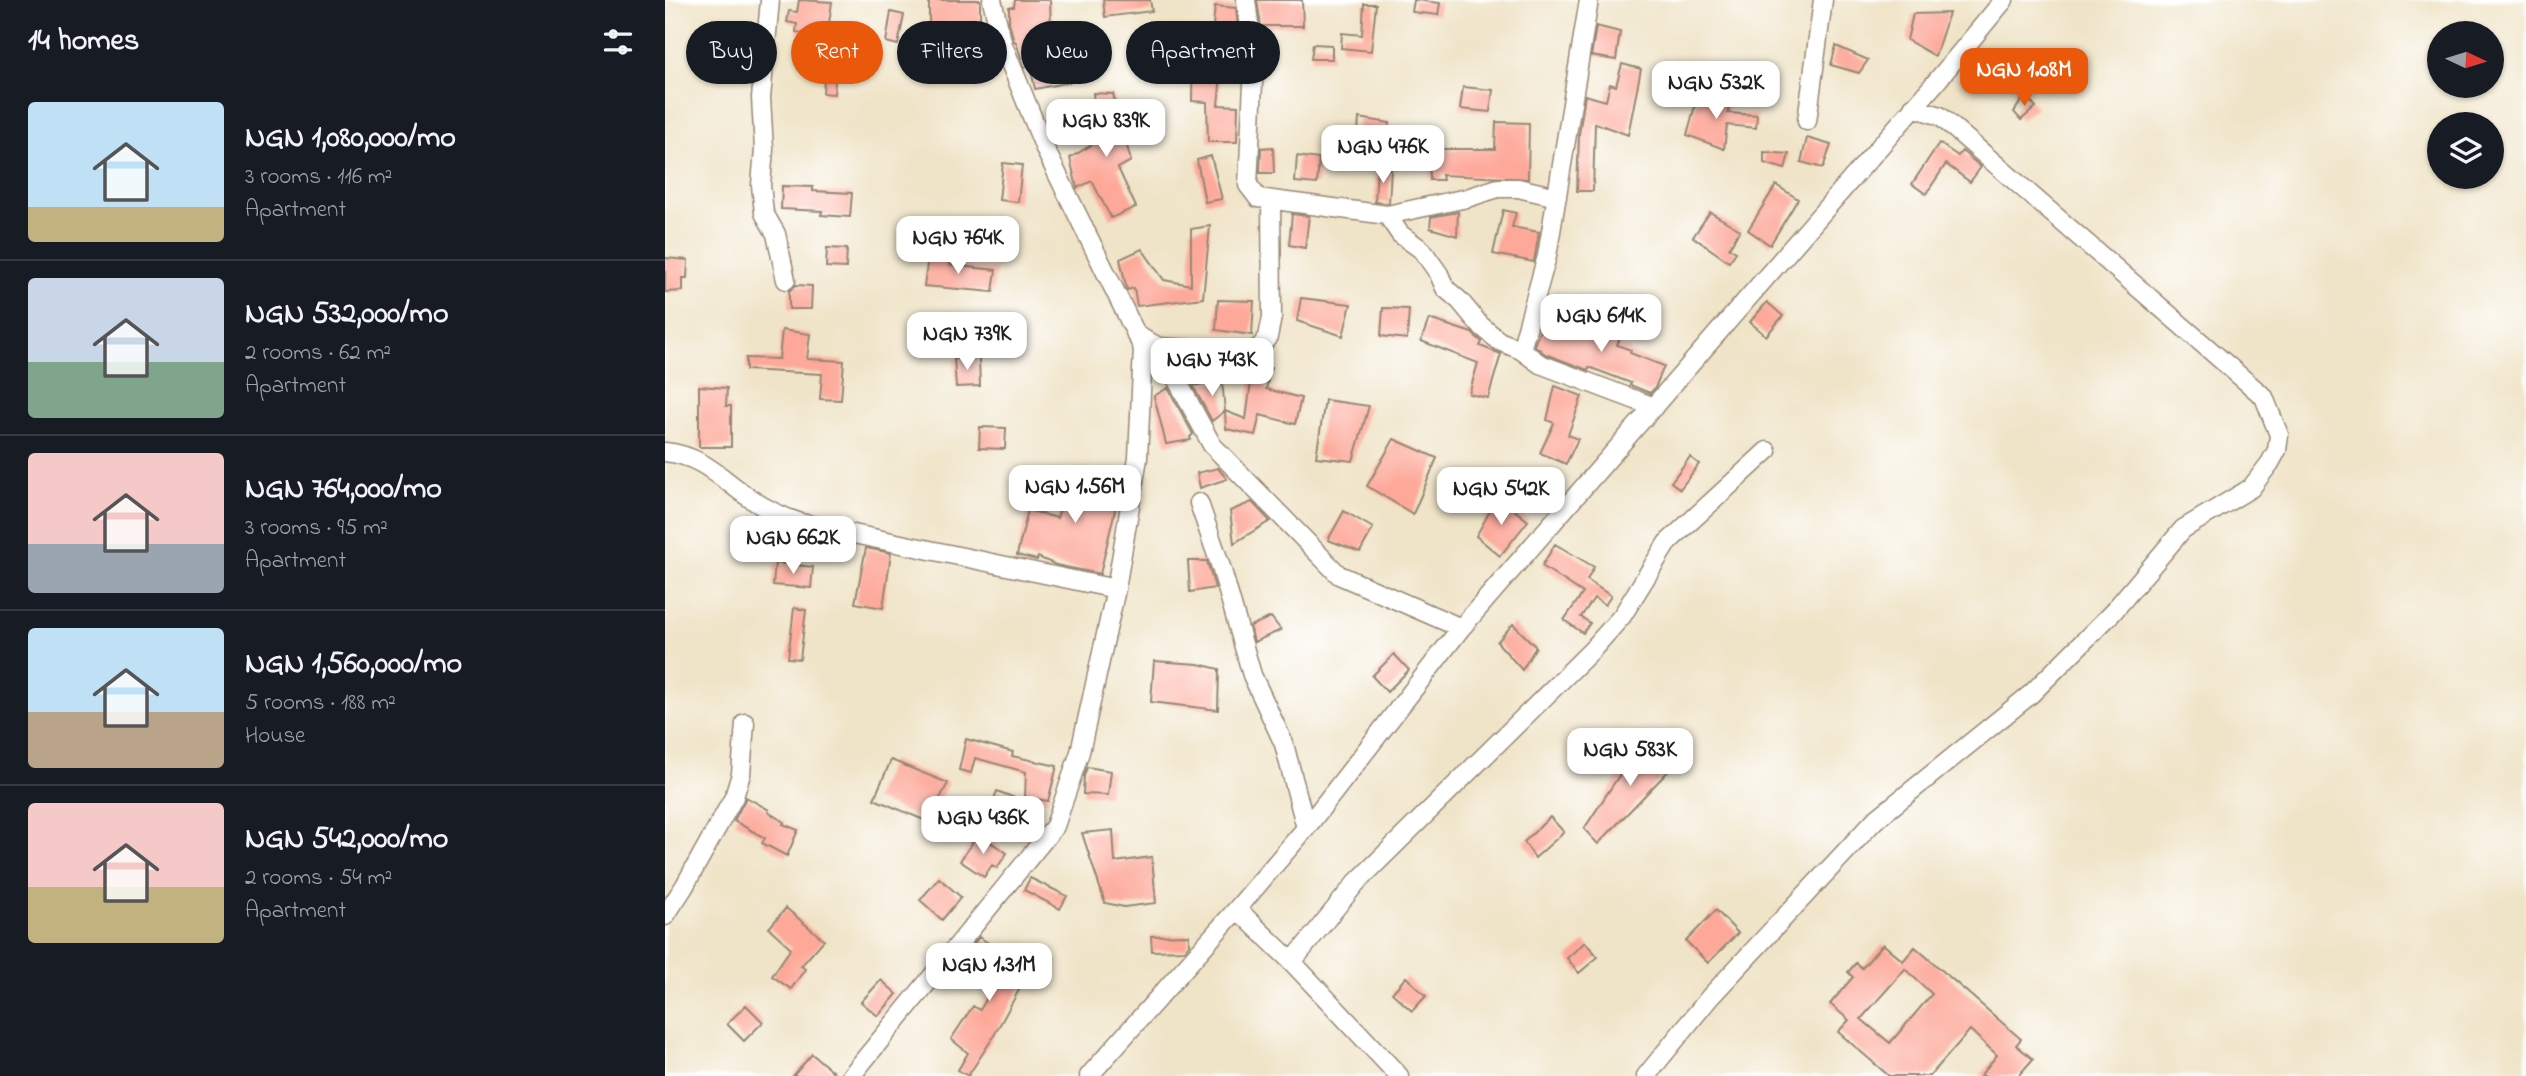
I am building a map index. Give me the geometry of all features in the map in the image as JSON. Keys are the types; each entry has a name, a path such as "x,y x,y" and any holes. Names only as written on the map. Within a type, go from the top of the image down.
{"street":[{"path":"770,0 761,98 764,149 761,185 764,213 776,234 786,280"},
{"path":"851,1076 1055,826 1080,752 1116,589 1138,458 1143,348 1046,151 1003,45 992,0"},
{"path":"1246,0 1254,63 1248,185 1258,198 1387,215 1467,198 1498,188 1518,188 1557,197"},
{"path":"1521,350 1547,256 1589,0"},
{"path":"1807,121 1823,0"},
{"path":"1089,1076 1306,828 1461,628 1936,82 2004,0"},
{"path":"1936,82 1940,117"},
{"path":"1646,1076 1710,997 1874,821 2031,694 2112,613 2183,529 2251,488 2277,450 2279,435 2265,397 1940,117 1913,107"},
{"path":"1136,335 1159,346 1249,353 1260,347 1268,337 1272,317 1271,201"},
{"path":"1387,215 1400,234 1422,250 1434,265 1445,288 1499,341 1521,350 1540,363 1654,407"},
{"path":"1159,346 1212,445 1339,575 1461,628"},
{"path":"1292,962 1356,883 1592,650 1622,616 1667,543 1767,451"},
{"path":"665,452 683,454 701,461 774,514 801,523 1116,589"},
{"path":"1199,503 1221,566 1252,675 1284,744 1306,828"},
{"path":"665,916 734,797 741,774 745,723"},
{"path":"1237,909 1292,962 1399,1076"}],"building":[{"path":"799,0 832,2 829,21 787,22 789,11 797,12"},
{"path":"929,0 980,0 980,21 929,21"},
{"path":"1015,0 1050,0 1051,21 1021,21 1021,58 1009,22 1009,7 1014,7"},
{"path":"1103,0 1150,0 1152,11 1105,17"},
{"path":"1257,0 1302,0 1303,26 1280,26 1280,21 1260,21"},
{"path":"1414,0 1440,3 1438,15 1412,12"},
{"path":"1364,4 1376,4 1371,51 1341,48 1342,33 1362,35"},
{"path":"1215,6 1236,8 1237,21 1213,21"},
{"path":"891,12 904,15 903,21 897,21 897,45 886,42"},
{"path":"1949,13 1935,56 1907,40 1913,14"},
{"path":"1596,26 1620,32 1616,60 1591,56"},
{"path":"1313,44 1332,45 1332,59 1311,59"},
{"path":"1836,46 1868,60 1859,73 1831,65"},
{"path":"1622,64 1641,69 1628,135 1595,123 1593,191 1577,191 1579,134 1585,95 1606,101 1610,84 1616,86"},
{"path":"824,84 835,84 834,94 823,93"},
{"path":"1034,84 1061,84 1035,89"},
{"path":"1192,84 1220,84 1218,105 1238,106 1237,142 1208,142 1207,102 1192,101"},
{"path":"1463,87 1493,90 1490,112 1460,109"},
{"path":"1093,93 1113,94 1131,161 1118,168 1136,207 1111,218 1092,181 1077,188 1070,158 1098,141"},
{"path":"1698,94 1729,104 1728,113 1757,115 1756,128 1727,125 1724,149 1687,135"},
{"path":"2025,95 2036,107 2021,120 2014,112"},
{"path":"1359,118 1390,123 1385,148 1357,146"},
{"path":"1496,122 1529,123 1528,179 1442,175 1443,180 1430,180 1429,149 1495,149"},
{"path":"1807,138 1831,145 1823,168 1801,162"},
{"path":"1939,143 1958,156 1962,151 1981,167 1970,182 1946,164 1926,194 1912,184"},
{"path":"1273,147 1274,173 1260,173 1261,148"},
{"path":"1764,152 1789,154 1785,169 1764,163"},
{"path":"1211,156 1222,199 1205,202 1197,160"},
{"path":"1297,156 1319,159 1317,184 1295,182"},
{"path":"1003,163 1022,165 1018,202 999,200"},
{"path":"1377,168 1391,169 1389,203 1375,202"},
{"path":"1776,185 1798,199 1770,245 1748,230"},
{"path":"782,186 852,193 850,217 821,215 822,211 781,209"},
{"path":"1503,210 1516,213 1512,227 1539,232 1534,262 1493,254"},
{"path":"1458,212 1457,236 1430,228 1431,217"},
{"path":"1710,212 1740,230 1729,248 1736,252 1729,262 1693,237"},
{"path":"1292,214 1309,216 1305,248 1289,245"},
{"path":"1210,226 1203,298 1137,306 1134,288 1127,290 1120,259 1142,249 1164,280 1191,285 1191,229"},
{"path":"827,248 847,249 846,268 826,267"},
{"path":"928,257 950,260 949,265 996,270 993,292 924,286"},
{"path":"665,258 688,260 683,291 665,292"},
{"path":"796,285 812,286 811,309 789,309 789,291"},
{"path":"1301,298 1351,304 1343,336 1297,321"},
{"path":"1218,300 1254,301 1252,335 1216,330"},
{"path":"1767,302 1783,316 1766,336 1750,322"},
{"path":"1383,308 1409,309 1407,339 1381,336"},
{"path":"1620,308 1631,313 1617,345 1664,366 1655,388 1650,393 1589,367 1588,370 1545,354 1534,345 1544,321 1580,337 1581,335 1603,343 1607,340"},
{"path":"1429,319 1472,333 1482,342 1480,346 1501,354 1488,398 1469,394 1478,363 1421,341"},
{"path":"782,330 810,334 807,359 844,361 841,400 820,399 822,374 746,370 746,358 779,359"},
{"path":"979,358 980,386 956,387 954,359"},
{"path":"1253,367 1271,368 1266,389 1301,398 1295,424 1260,415 1255,435 1226,429 1225,411 1246,419"},
{"path":"1222,380 1225,411 1212,421 1193,386"},
{"path":"699,386 727,388 726,406 731,406 731,447 699,447"},
{"path":"1555,386 1582,396 1568,435 1578,439 1566,464 1540,453 1554,423 1547,420"},
{"path":"1168,388 1193,434 1191,440 1166,444 1154,396"},
{"path":"1325,400 1369,406 1353,461 1316,457"},
{"path":"980,427 1006,428 1005,449 979,448"},
{"path":"1394,439 1437,458 1413,514 1367,486"},
{"path":"1690,457 1699,464 1680,489 1671,482"},
{"path":"1218,468 1227,479 1200,488 1197,473"},
{"path":"1073,471 1123,476 1100,574 1056,565 1038,557 1037,560 1017,555 1028,510 1057,518"},
{"path":"1498,497 1528,521 1500,556 1476,536"},
{"path":"1252,502 1270,521 1234,543 1230,511"},
{"path":"1344,511 1373,528 1360,552 1328,540"},
{"path":"1555,544 1594,567 1587,580 1611,596 1605,605 1594,598 1581,617 1590,623 1583,633 1564,620 1583,593 1542,566"},
{"path":"866,548 891,553 883,608 855,603"},
{"path":"1188,561 1207,561 1215,588 1190,592"},
{"path":"775,563 813,567 811,588 773,585"},
{"path":"794,608 806,610 800,659 788,658"},
{"path":"1271,617 1281,630 1254,642 1250,626"},
{"path":"1513,624 1536,647 1522,670 1497,642"},
{"path":"1394,654 1409,670 1387,692 1372,676"},
{"path":"1154,661 1198,664 1219,669 1218,710 1151,702"},
{"path":"1645,736 1678,761 1598,844 1584,829"},
{"path":"966,739 1013,752 1012,756 1057,766 1048,801 1025,797 1026,772 975,758 971,773 959,770"},
{"path":"891,760 948,783 931,823 874,799"},
{"path":"1087,767 1111,771 1108,795 1083,794"},
{"path":"997,791 1023,801 1013,830 986,820"},
{"path":"746,797 769,810 768,812 784,822 783,824 798,830 787,856 762,843 765,838 734,821"},
{"path":"1550,817 1564,832 1535,858 1524,842"},
{"path":"1113,830 1115,862 1152,857 1156,903 1124,907 1105,903 1082,833"},
{"path":"978,834 1007,853 997,868 992,865 984,877 960,861"},
{"path":"939,878 961,897 942,920 920,900"},
{"path":"1030,878 1067,896 1060,909 1024,890"},
{"path":"786,908 824,940 801,966 805,969 791,989 772,976 791,948 769,928"},
{"path":"1716,910 1738,933 1708,963 1686,941"},
{"path":"1189,935 1189,945 1185,950 1152,951 1151,936"},
{"path":"979,937 1030,970 968,1076 958,1070 968,1053 951,1039 973,1006 980,1010 1000,976 965,954"},
{"path":"1585,942 1598,957 1579,973 1567,958"},
{"path":"1883,944 1903,961 1915,947 2021,1039 2016,1045 2033,1059 2018,1076 1980,1076 1997,1055 1970,1030 1930,1076 1889,1076 1838,1032 1849,1020 1830,1004 1853,977 1848,972 1856,963 1862,968","holes":["1905,969 1932,994 1890,1043 1861,1019"]},
{"path":"1406,977 1426,996 1412,1011 1392,993"},
{"path":"881,980 897,994 878,1016 861,1002"},
{"path":"746,1005 763,1022 744,1041 727,1024"},
{"path":"812,1054 838,1076 793,1076"}]}
